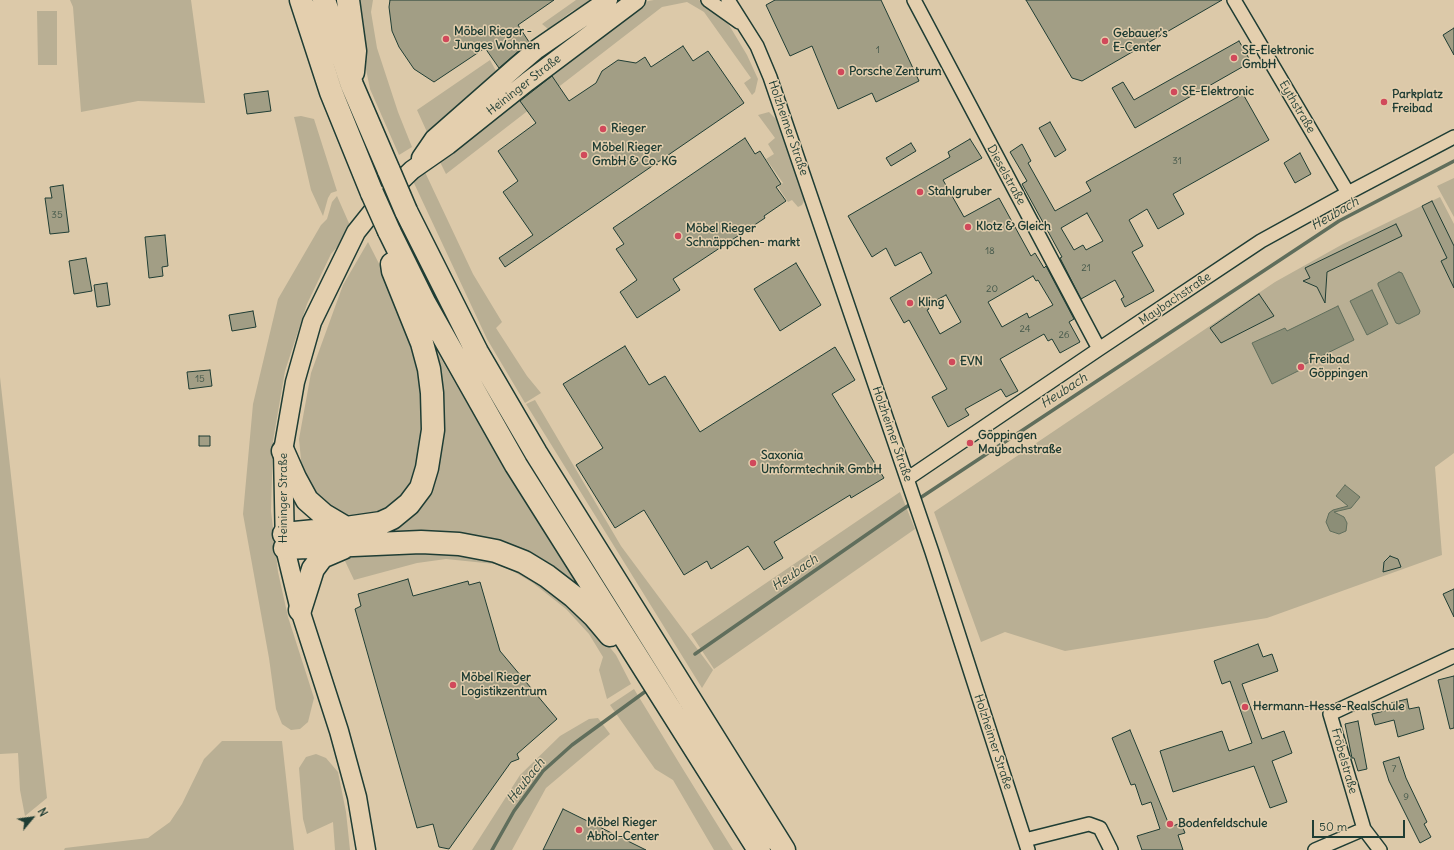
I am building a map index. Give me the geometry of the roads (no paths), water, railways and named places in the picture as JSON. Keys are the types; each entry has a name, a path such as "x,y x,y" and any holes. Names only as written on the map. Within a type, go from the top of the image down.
{"highway":[{"path":"301,0 331,92 372,193 425,304 497,432 758,850"},
{"path":"324,0 352,84 389,171 406,210 477,352 536,453 784,850"},
{"path":"348,0 355,51 352,84"},
{"path":"300,610 313,569 322,557 346,537 392,518 409,504 421,488 427,468 433,430 432,393 429,369 422,343 393,271 389,231"},
{"path":"283,451 295,478 308,500 346,537"},
{"path":"284,541 346,537 459,544 496,551 524,562 547,576 573,596 594,616 609,634 632,648"}],"main road":[{"name":"Heininger Straße","path":"412,170 434,139 456,119 537,49 608,0"},
{"name":"Heininger Straße","path":"366,850 357,797 339,731 300,610 284,541 283,451 295,382 312,322 356,232 384,197 412,170 448,145 636,0"}],"street":[{"name":"Holzheimer Straße","path":"708,0 742,24"},
{"name":"Holzheimer Straße","path":"728,0 757,46 770,77 909,484 1026,845"},
{"name":"Dieselstraße","path":"914,0 1099,349"},
{"name":"Eythstraße","path":"1234,0 1348,193"},
{"name":"Maybachstraße","path":"909,484 1099,349 1262,241 1348,193 1454,137"},
{"name":"Fröbelstraße","path":"1380,850 1364,829 1330,714 1454,656"},
{"path":"1026,845 1089,824 1100,828 1111,850"},
{"path":"1315,850 1364,829"}],"waterway":[{"name":"Heubach","path":"917,500 1339,221 1454,161"},
{"name":"Heubach","path":"695,654 912,503"},
{"name":"Heubach","path":"492,850 514,811 543,771 572,745 646,691"}],"place":[{"name":"Möbel Rieger - Junges Wohnen","path":"446,39"},
{"name":"Gebauer's E-Center","path":"1105,41"},
{"name":"SE-Elektronic GmbH","path":"1234,58"},
{"name":"Porsche Zentrum","path":"841,72"},
{"name":"SE-Elektronic","path":"1174,92"},
{"name":"Parkplatz Freibad","path":"1384,102"},
{"name":"Rieger","path":"603,129"},
{"name":"Möbel Rieger GmbH & Co. KG","path":"584,155"},
{"name":"Stahlgruber","path":"920,192"},
{"name":"Klotz & Gleich","path":"968,227"},
{"name":"Möbel Rieger Schnäppchen- markt","path":"678,236"},
{"name":"Kling","path":"910,303"},
{"name":"EVN","path":"952,362"},
{"name":"Freibad Göppingen","path":"1301,367"},
{"name":"Göppingen Maybachstraße","path":"970,443"},
{"name":"Saxonia Umformtechnik GmbH","path":"753,463"},
{"name":"Möbel Rieger Logistikzentrum","path":"453,685"},
{"name":"Hermann-Hesse-Realschule","path":"1245,707"},
{"name":"Bodenfeldschule","path":"1170,824"},
{"name":"Möbel Rieger Abhol-Center","path":"579,830"}]}
